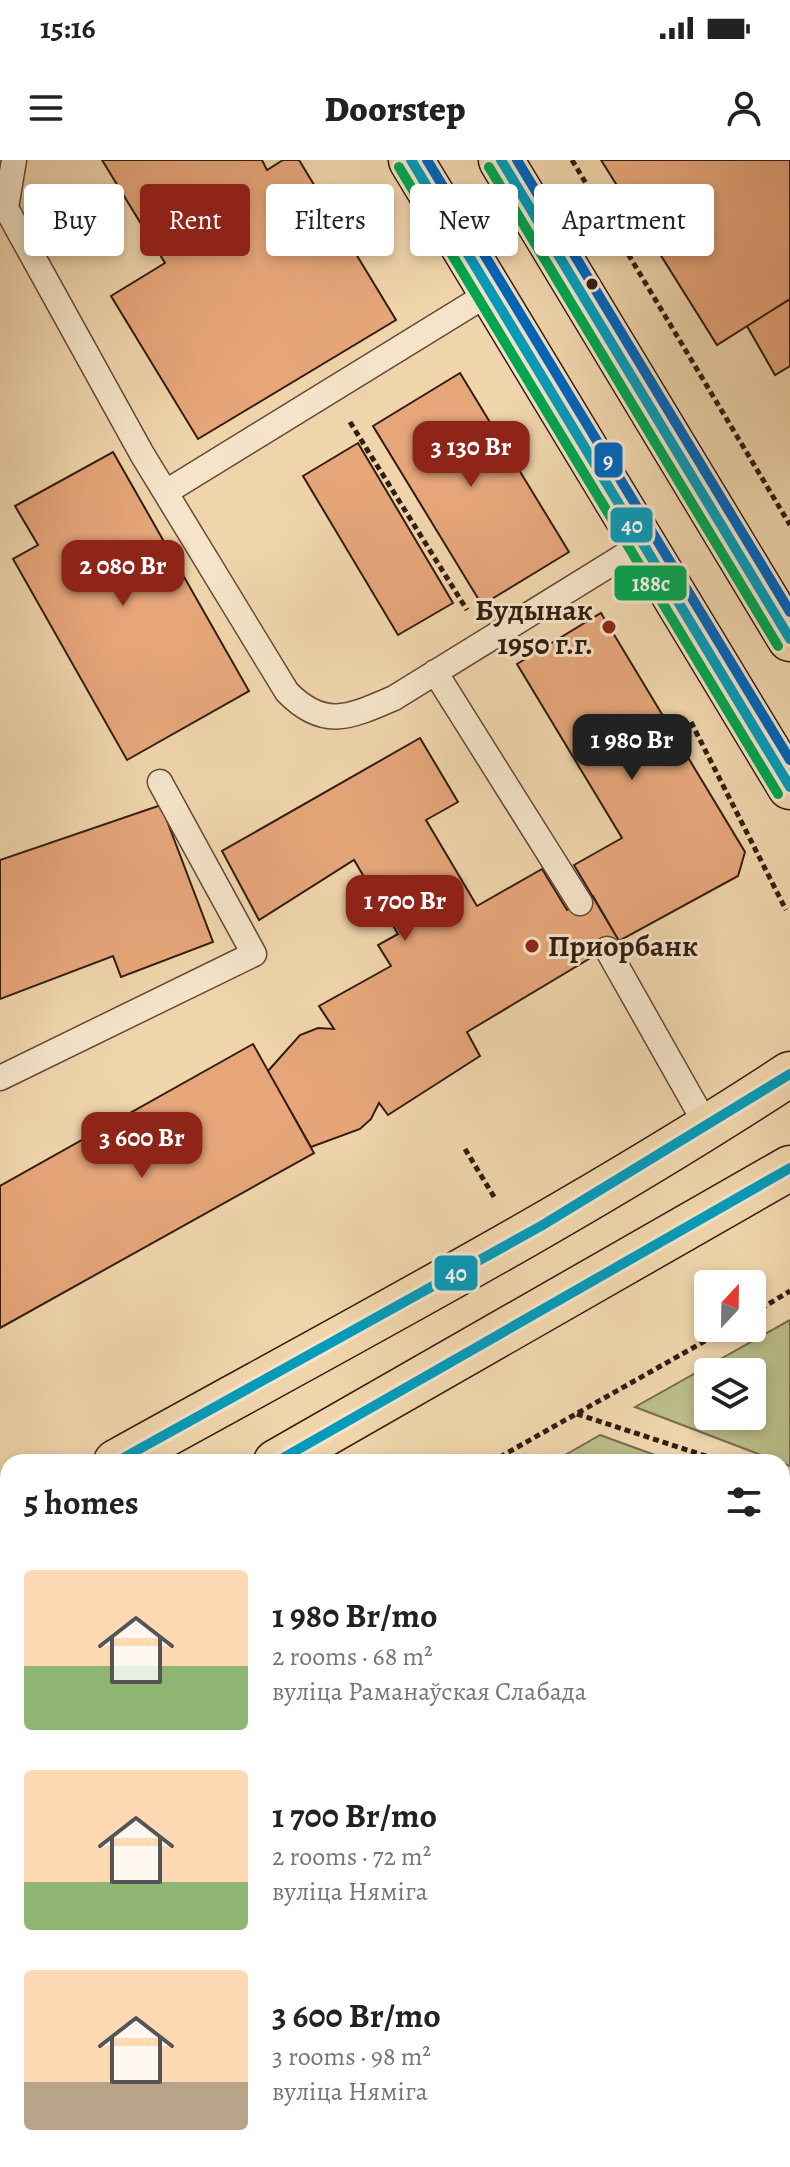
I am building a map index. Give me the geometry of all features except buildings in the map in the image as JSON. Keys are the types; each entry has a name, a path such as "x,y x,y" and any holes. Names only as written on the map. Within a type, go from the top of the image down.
{"main road":[{"path":"411,160 790,787"},
{"path":"501,160 790,639"},
{"path":"130,1454 520,1238 708,1128 790,1074"},
{"path":"290,1454 790,1168"}],"lane":[{"path":"14,160 6,208 166,492 287,692 305,710 329,717 360,713 394,698 643,544"},
{"path":"166,492 491,292"},
{"path":"435,672 580,903"},
{"path":"0,1078 254,954 160,782"},
{"path":"607,949 708,1128"}],"path":[{"path":"572,160 790,525"},
{"path":"330,390 486,641"},
{"path":"465,1149 520,1238"},
{"path":"766,1306 790,1291"},
{"path":"505,1454 703,1342"},
{"path":"576,1414 699,1454"}],"green space":[{"path":"790,1320 790,1454 758,1454 695,1430 766,1430 766,1358 722,1358 751,1342 766,1342 766,1333"},
{"path":"694,1374 694,1429 635,1407"},
{"path":"600,1435 652,1454 567,1454"}],"transit line":[{"name":"40","path":"411,160 790,787"},
{"name":"9","path":"427,160 790,760"},
{"name":"40","path":"501,160 790,639"},
{"name":"9","path":"517,160 790,612"},
{"name":"188с","path":"399,167 778,794"},
{"name":"188с","path":"489,167 778,646"},
{"name":"40","path":"130,1454 541,1226 790,1074"},
{"name":"40","path":"290,1454 790,1168"}],"place":[{"name":"Будынак 1950 г.г.","path":"609,627"},
{"name":"Приорбанк","path":"532,946"}]}
